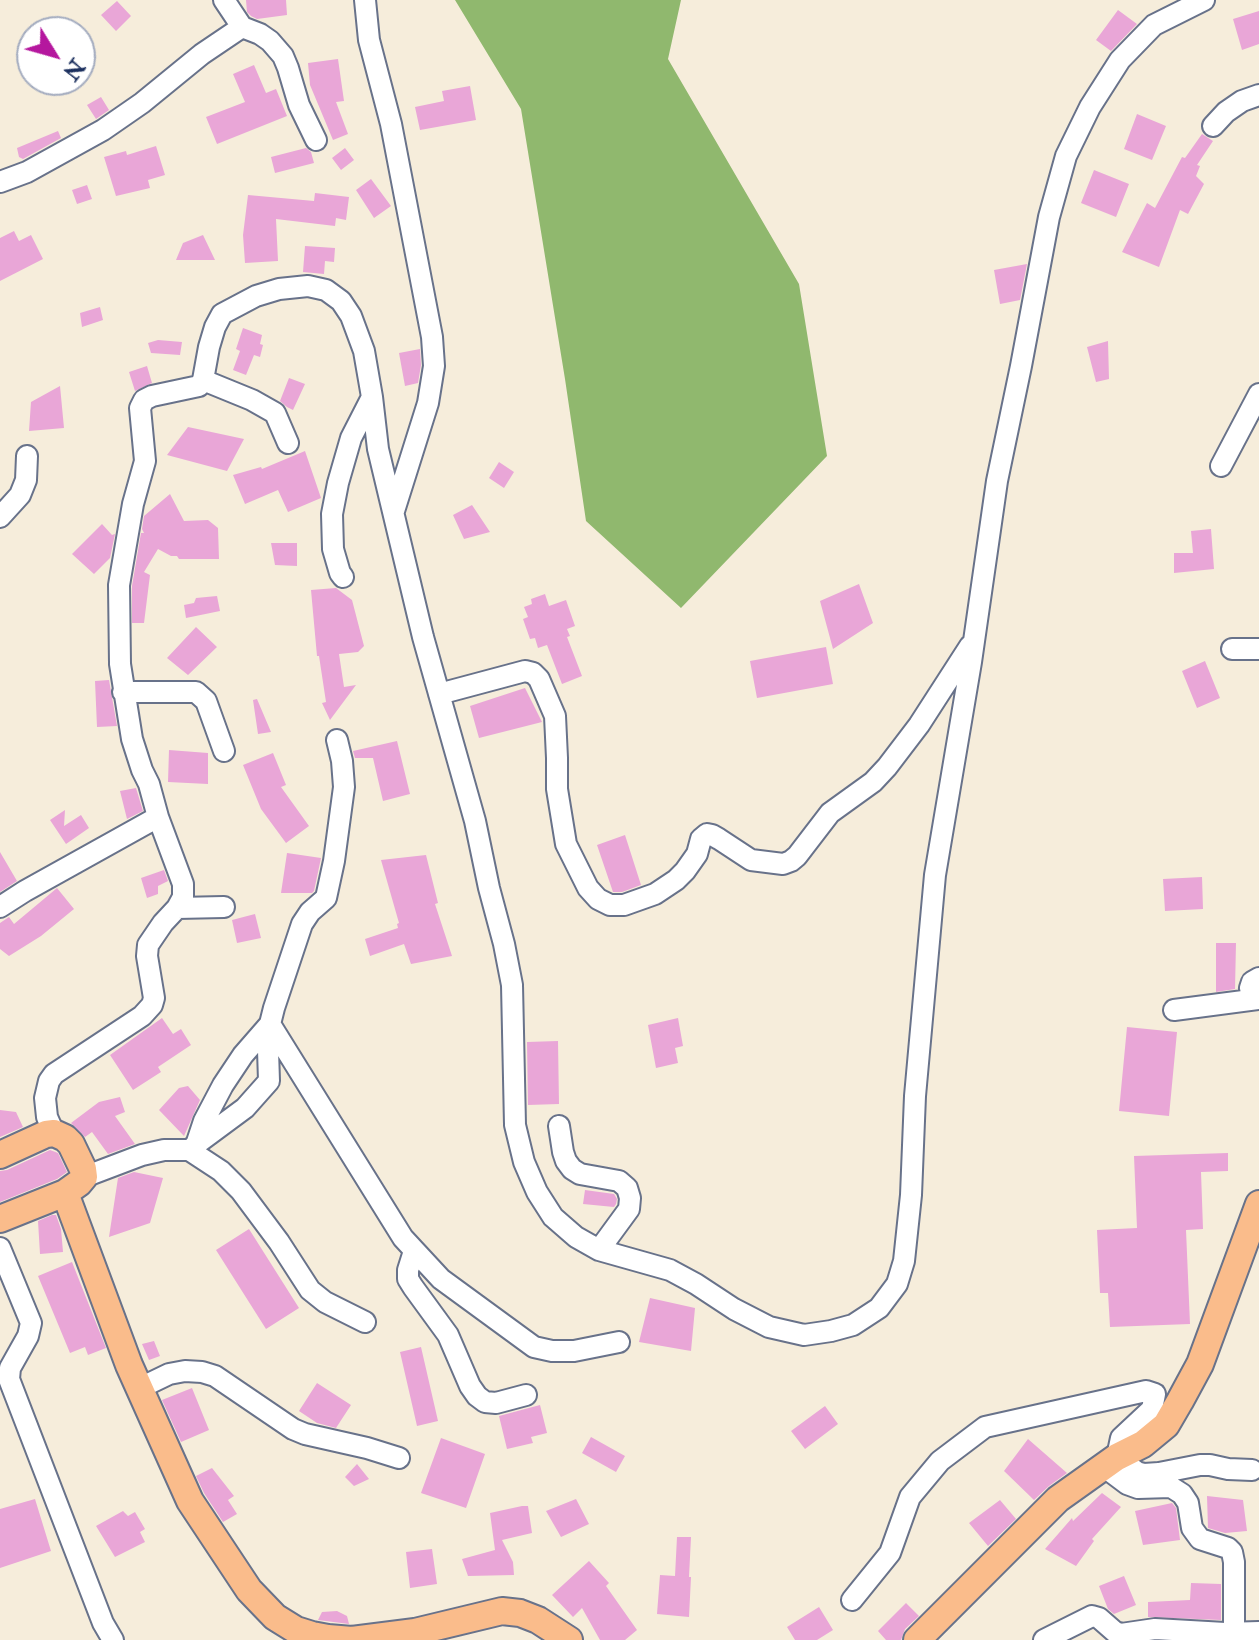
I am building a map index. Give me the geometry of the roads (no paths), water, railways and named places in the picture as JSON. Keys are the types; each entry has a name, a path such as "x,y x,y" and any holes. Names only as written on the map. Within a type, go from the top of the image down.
{"main road":[{"path":"0,1155 54,1133 71,1144 83,1169 74,1185 0,1219"},
{"path":"74,1185 129,1365 190,1501 249,1590 267,1610 283,1624 312,1635 352,1640 415,1632 502,1611 520,1613 538,1620 569,1640"},
{"path":"917,1640 1058,1499 1110,1462 1143,1444 1166,1425 1200,1364 1259,1204"}],"street":[{"path":"224,0 242,27 270,41 283,56 299,105 316,140"},
{"path":"365,0 369,40 391,124 410,217 432,337 434,366 428,403 393,512"},
{"path":"54,1133 47,1117 45,1098 49,1081 54,1074 142,1016 152,1005 154,998 148,945 183,897 183,884 132,739 120,664 119,585 133,504 145,461 140,408 144,400 152,396 199,386 215,327 222,314 256,296 279,289 308,286 326,290 341,301 351,316 364,351 378,449 423,637 475,821 512,985 515,1125 524,1162 537,1192 553,1217 576,1237 599,1250 670,1270 769,1327 804,1335 831,1331 853,1325 879,1308 897,1284 904,1261 935,875 997,481 1049,217 1066,156 1090,107 1120,60 1154,25 1204,0"},
{"path":"0,182 27,172 103,130 242,27"},
{"path":"1213,126 1242,101 1259,95"},
{"path":"203,380 275,413 288,443"},
{"path":"1221,466 1259,394"},
{"path":"343,577 333,549 332,514 351,438 372,397"},
{"path":"0,517 20,495 26,480 27,456"},
{"path":"439,694 525,671 539,679 555,716 557,789 566,844 588,888 598,899 610,905 624,905 655,894 676,880 697,854 701,839 707,834 751,860 783,864 791,861 830,813 873,782 887,767 919,725 974,640"},
{"path":"1232,649 1259,649"},
{"path":"123,692 196,692 206,701 224,751"},
{"path":"74,1185 142,1155 192,1147 245,1108 269,1081 270,1024 302,924 326,898 334,861 344,787 337,740"},
{"path":"0,907 158,817"},
{"path":"177,908 224,907"},
{"path":"1259,978 1252,982 1250,988 1259,998"},
{"path":"1174,1010 1259,998"},
{"path":"192,1147 223,1085 243,1055 270,1024"},
{"path":"270,1024 403,1238 441,1279 534,1347 574,1351 619,1342"},
{"path":"559,1126 563,1152 572,1169 580,1174 619,1181 627,1188 629,1209 599,1250"},
{"path":"192,1147 241,1191 310,1290 325,1302 365,1322"},
{"path":"0,1248 31,1323 28,1336 10,1368 9,1379 103,1623 113,1640"},
{"path":"414,1251 408,1279 448,1335 477,1396 485,1402 496,1403 526,1395"},
{"path":"140,1388 169,1374 202,1372 215,1376 293,1429 399,1458"},
{"path":"852,1600 890,1553 910,1497 940,1461 985,1427 1146,1391 1155,1394 1152,1409 1121,1438 1110,1462"},
{"path":"1110,1462 1144,1474 1200,1465 1252,1470"},
{"path":"1110,1462 1127,1484 1138,1488 1171,1487 1182,1494 1188,1503 1192,1528 1200,1539 1232,1552 1234,1633"},
{"path":"1044,1640 1092,1616 1121,1634 1155,1629 1259,1632"}]}
